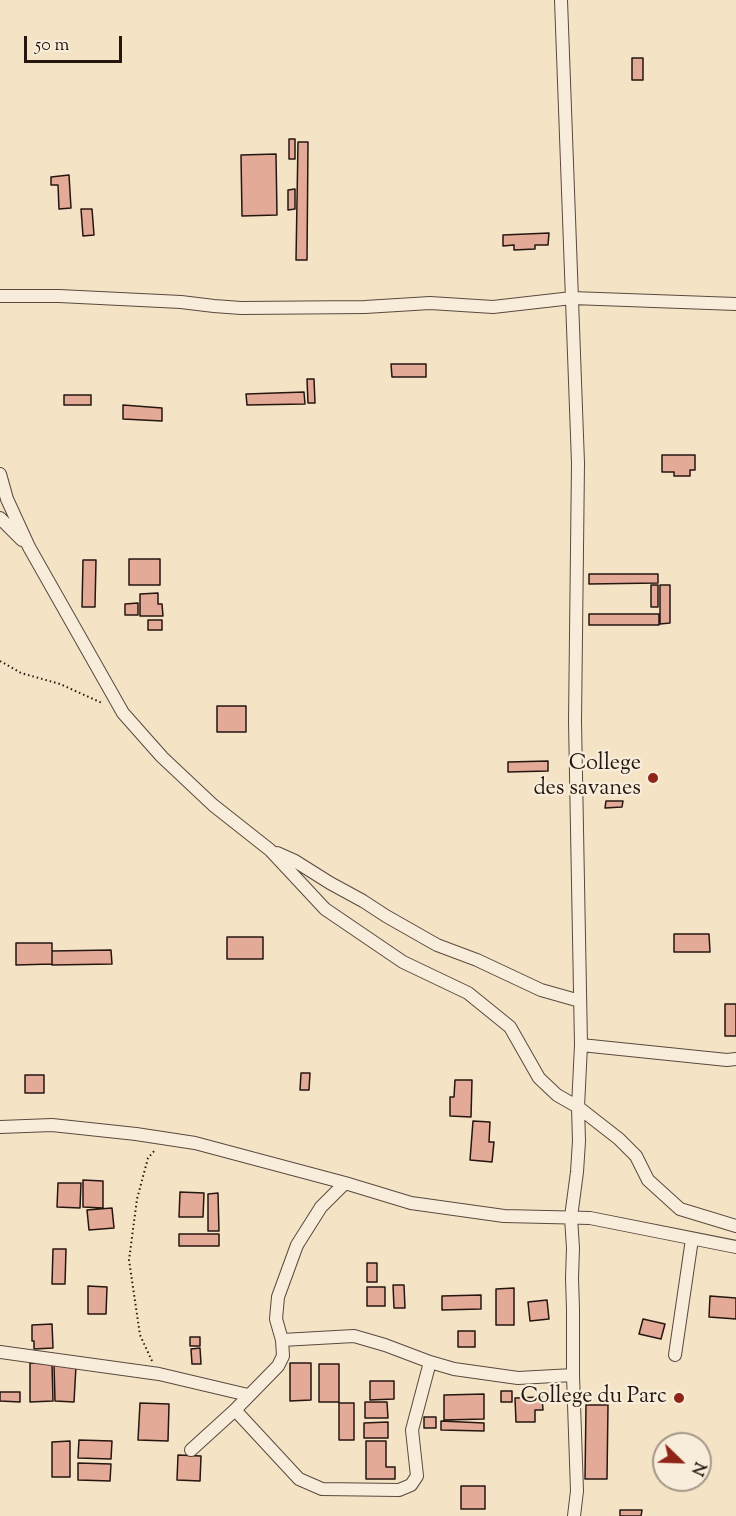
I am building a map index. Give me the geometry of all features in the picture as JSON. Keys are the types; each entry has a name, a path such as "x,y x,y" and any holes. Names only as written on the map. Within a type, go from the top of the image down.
{"street":[{"path":"561,0 578,464 575,721 581,1045 579,1141 571,1217 576,1491 574,1516"},
{"path":"0,296 58,296 181,302 241,308 365,307 430,303 493,307 572,298 736,304"},
{"path":"0,474 7,500 29,548 123,712 162,757 213,805 270,850 325,909 403,962 468,993 510,1027 539,1078 557,1095 578,1107 619,1139 636,1156 648,1180 680,1209 736,1226"},
{"path":"0,518 29,548"},
{"path":"270,850 295,861 437,945 477,960 541,990 580,1001"},
{"path":"581,1045 727,1060 736,1059"},
{"path":"0,1126 52,1125 195,1143 411,1203 504,1216 590,1218 736,1247"},
{"path":"191,1450 278,1366 283,1356 282,1340 276,1319 278,1297 297,1245 321,1207 345,1183"},
{"path":"675,1355 692,1239"},
{"path":"282,1340 354,1336 454,1369 518,1378 573,1375"},
{"path":"0,1352 159,1374 248,1395"},
{"path":"235,1410 299,1479 322,1489 399,1490 411,1485 417,1476 412,1430 430,1362"}],"path":[{"path":"0,661 21,673 60,684 102,703"},
{"path":"159,1374 140,1335 129,1260 137,1199 148,1158 164,1139"}],"building":[{"path":"632,58 643,58 643,80 632,80"},
{"path":"289,139 295,139 295,159 289,159"},
{"path":"298,142 308,142 307,260 296,260"},
{"path":"276,154 277,215 242,216 241,155"},
{"path":"69,175 71,208 59,209 58,185 51,185 51,177"},
{"path":"295,189 295,209 288,210 288,190"},
{"path":"81,209 92,209 94,235 83,236"},
{"path":"549,233 548,245 535,245 535,249 514,250 514,245 503,246 503,235"},
{"path":"391,364 426,364 426,377 392,377"},
{"path":"307,379 314,379 315,403 308,403"},
{"path":"304,392 305,404 247,405 246,394"},
{"path":"64,395 91,395 91,405 64,405"},
{"path":"123,405 162,408 162,421 123,419"},
{"path":"662,455 695,455 695,470 690,470 690,476 674,476 674,472 662,472"},
{"path":"129,559 160,559 160,585 129,585"},
{"path":"83,560 96,560 95,607 82,607"},
{"path":"589,574 658,574 658,583 589,584"},
{"path":"651,585 658,585 658,607 651,607"},
{"path":"660,585 670,585 670,623 660,624"},
{"path":"158,593 158,604 162,604 163,616 140,616 140,594"},
{"path":"138,603 138,615 125,615 125,604"},
{"path":"589,614 659,614 659,625 589,625"},
{"path":"148,620 162,620 162,630 148,630"},
{"path":"217,706 246,706 246,732 217,732"},
{"path":"548,761 548,771 508,772 508,762"},
{"path":"606,801 623,801 622,807 605,808"},
{"path":"674,934 709,934 710,952 674,952"},
{"path":"227,937 263,937 263,959 227,959"},
{"path":"16,943 52,943 52,964 16,965"},
{"path":"111,950 112,964 52,965 52,951"},
{"path":"725,1004 736,1004 736,1036 725,1036"},
{"path":"301,1073 310,1073 309,1090 300,1090"},
{"path":"25,1075 44,1075 44,1093 25,1093"},
{"path":"455,1080 472,1080 471,1117 450,1116 450,1097 454,1097"},
{"path":"473,1121 490,1122 489,1142 494,1142 492,1162 470,1160"},
{"path":"83,1180 103,1181 103,1208 83,1207"},
{"path":"58,1183 81,1183 80,1208 57,1207"},
{"path":"180,1192 204,1193 203,1217 179,1217"},
{"path":"218,1193 219,1231 208,1231 208,1194"},
{"path":"112,1208 114,1228 89,1230 87,1210"},
{"path":"179,1234 219,1234 219,1246 179,1246"},
{"path":"53,1249 66,1249 65,1284 52,1284"},
{"path":"367,1263 377,1263 377,1282 367,1282"},
{"path":"393,1285 404,1285 405,1308 394,1308"},
{"path":"88,1286 107,1287 106,1314 88,1314"},
{"path":"367,1287 385,1287 385,1306 367,1306"},
{"path":"514,1288 514,1325 496,1325 496,1289"},
{"path":"481,1295 481,1309 442,1310 442,1296"},
{"path":"710,1296 736,1298 736,1319 709,1317"},
{"path":"547,1300 549,1319 530,1321 528,1302"},
{"path":"643,1319 665,1324 661,1339 639,1334"},
{"path":"52,1324 53,1348 34,1349 32,1325"},
{"path":"458,1331 475,1331 475,1347 458,1347"},
{"path":"190,1337 200,1337 200,1346 190,1346"},
{"path":"200,1348 201,1364 192,1364 191,1349"},
{"path":"30,1363 52,1364 53,1401 30,1402"},
{"path":"290,1363 311,1363 311,1400 290,1401"},
{"path":"319,1364 339,1364 339,1402 319,1402"},
{"path":"54,1365 76,1366 74,1402 55,1401"},
{"path":"370,1381 394,1381 394,1399 370,1400"},
{"path":"501,1391 512,1391 512,1402 501,1402"},
{"path":"0,1392 20,1392 20,1402 0,1401"},
{"path":"484,1394 484,1419 444,1420 444,1395"},
{"path":"542,1397 543,1410 535,1410 535,1422 516,1422 515,1398"},
{"path":"365,1402 387,1402 388,1418 365,1418"},
{"path":"140,1403 169,1404 168,1441 138,1440"},
{"path":"339,1403 354,1403 354,1440 339,1440"},
{"path":"586,1405 608,1405 607,1479 585,1479"},
{"path":"424,1417 436,1417 436,1428 424,1428"},
{"path":"441,1421 484,1423 484,1431 441,1430"},
{"path":"388,1422 388,1438 364,1438 364,1423"},
{"path":"79,1440 112,1441 111,1459 78,1458"},
{"path":"70,1441 70,1477 52,1477 52,1442"},
{"path":"366,1441 386,1441 386,1467 395,1467 395,1479 366,1479"},
{"path":"178,1455 201,1456 200,1481 177,1480"},
{"path":"78,1463 111,1464 110,1481 78,1480"},
{"path":"461,1486 485,1486 485,1509 461,1509"},
{"path":"620,1510 642,1510 641,1516 620,1516"}],"place":[{"name":"College des savanes","path":"653,778"},
{"name":"College du Parc","path":"679,1398"}]}
